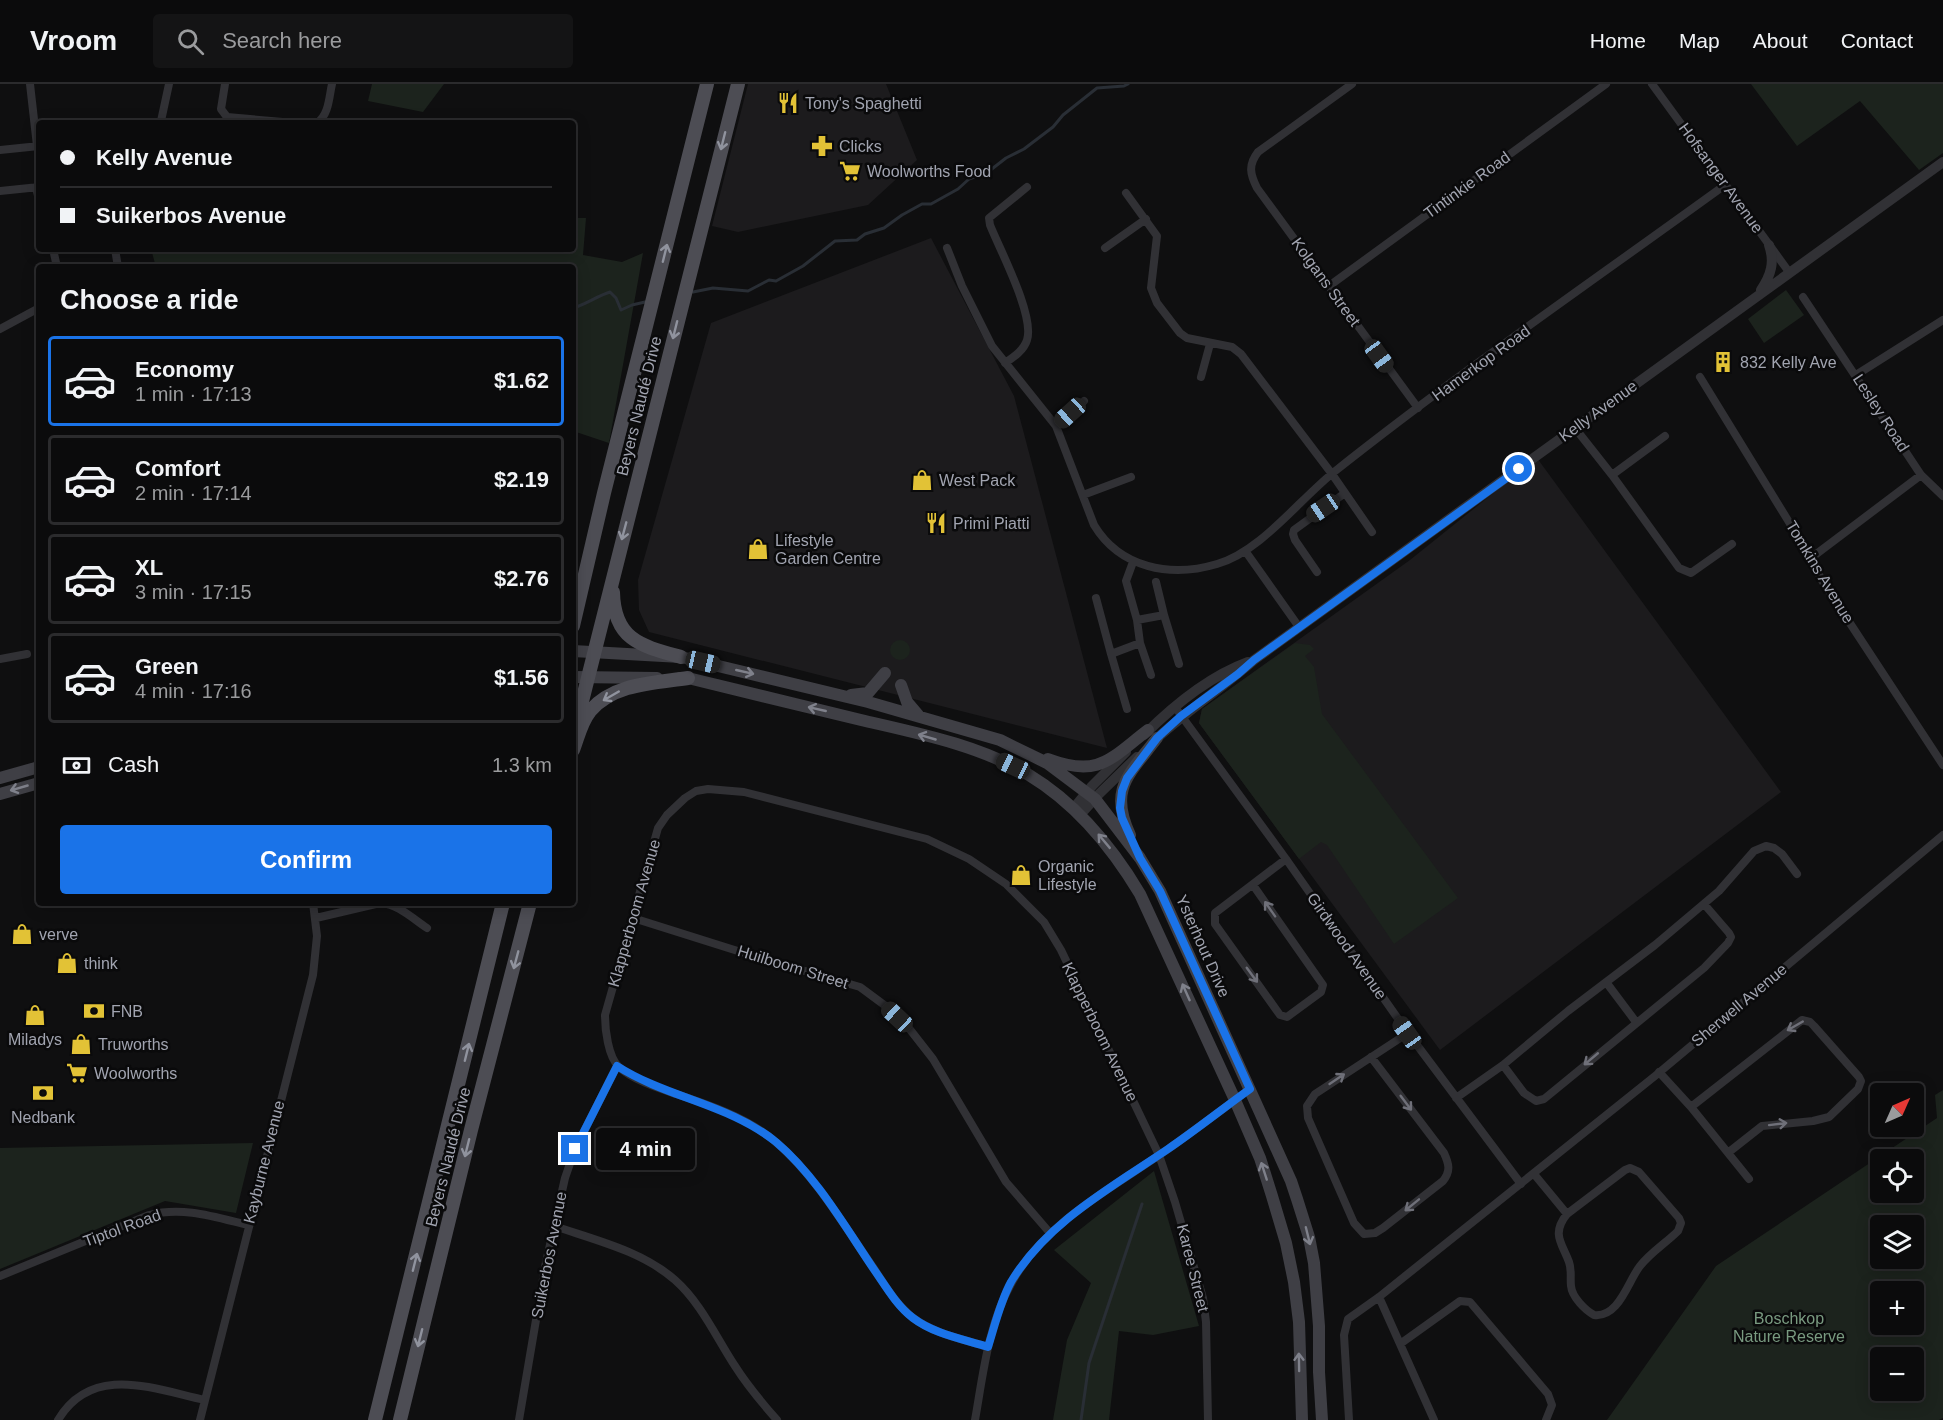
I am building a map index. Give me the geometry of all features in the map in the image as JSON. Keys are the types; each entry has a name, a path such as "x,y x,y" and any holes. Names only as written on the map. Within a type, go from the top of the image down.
{"main road":[{"name":"Beyers Naudé Drive","path":"576,613 707,84"},
{"name":"Beyers Naudé Drive","path":"576,726 612,575 738,84"},
{"path":"576,596 586,571"},
{"path":"612,575 614,613 628,637 640,645 681,657"},
{"name":"Ysterhout Drive","path":"576,651 681,657 920,716 1019,748 1047,763 1091,795 1140,858 1160,891 1291,1181 1309,1237 1314,1263 1322,1420"},
{"path":"838,695 868,693 885,674"},
{"name":"Ysterhout Drive","path":"576,677 688,678 902,729 981,752 1031,776 1077,812 1104,841 1140,894 1260,1158 1286,1244 1294,1282 1299,1322 1302,1420"},
{"path":"576,742 583,722 591,710 608,696 635,685 688,678"},
{"path":"901,686 907,702 920,716"},
{"path":"1019,748 1070,766 1096,766 1107,762 1153,734"},
{"path":"1140,858 1122,818 1120,808 1122,791 1153,734"},
{"path":"0,778 36,768"},
{"path":"0,794 36,784"},
{"name":"Beyers Naudé Drive","path":"375,1420 502,906"},
{"name":"Beyers Naudé Drive","path":"400,1420 471,1130 529,906"}],"street":[{"path":"30,84 36,130"},
{"path":"161,120 169,84"},
{"path":"225,84 221,109 227,117 260,120"},
{"path":"322,120 332,84"},
{"name":"Kolgans Street","path":"1352,84 1258,152 1250,165 1252,179 1418,408"},
{"name":"Tintinkie Road","path":"1329,286 1606,84"},
{"name":"Hofsanger Avenue","path":"1652,84 1789,272"},
{"path":"0,150 36,146"},
{"name":"Kelly Avenue","path":"1077,812 1091,795 1178,711 1238,674 1299,627 1943,162"},
{"name":"Hamerkop Road","path":"1133,562 1154,567 1184,569 1217,564 1245,552 1332,474 1418,408 1725,184"},
{"path":"0,190 36,187"},
{"path":"1005,363 1024,346 1029,328 1026,311 989,218 1027,187"},
{"path":"1126,193 1155,231 1157,240 1151,288 1154,297 1180,333 1193,341 1232,347 1241,354 1332,474 1372,532"},
{"path":"1105,248 1146,219"},
{"path":"1757,295 1771,273 1772,254 1769,245"},
{"path":"947,248 962,286 992,346 1056,426 1094,525 1101,537 1133,562 1126,581 1137,620 1140,643 1151,675"},
{"name":"Lesley Road","path":"1803,297 1921,475 1943,496"},
{"path":"0,329 36,311"},
{"path":"1856,375 1943,320"},
{"path":"1201,377 1210,344"},
{"name":"Tomkins Avenue","path":"1700,377 1811,558 1821,579 1943,765"},
{"path":"1056,426 1084,401"},
{"path":"1575,428 1679,568 1691,573 1732,544"},
{"path":"1611,475 1665,436"},
{"path":"1811,558 1921,475"},
{"path":"1083,495 1131,477"},
{"path":"1317,572 1295,540 1294,530 1345,493"},
{"path":"1245,552 1299,627"},
{"path":"1156,582 1179,664"},
{"path":"1096,598 1127,709"},
{"path":"1137,620 1164,615"},
{"path":"1112,654 1140,643"},
{"path":"0,659 27,654"},
{"name":"Girdwood Avenue","path":"1178,711 1286,859 1407,1033 1521,1184"},
{"name":"Klapperboom Avenue","path":"617,1066 608,1041 605,1015 658,828 676,805 696,791 715,789 744,792 927,839 969,859 1006,884 1044,922 1061,950 1159,1155"},
{"name":"Sherwell Avenue","path":"1349,1420 1344,1345 1348,1319 1534,1174 1943,835"},
{"path":"1456,1098 1503,1065 1704,904 1729,881 1748,856 1766,846 1774,848 1782,854 1797,874"},
{"path":"1253,885 1323,985 1321,993 1287,1017 1280,1015 1215,924 1215,913 1286,859"},
{"path":"1503,1065 1528,1097 1540,1101 1704,968 1730,940 1729,933 1704,904"},
{"name":"Kayburne Avenue","path":"200,1420 313,975 317,947 314,906"},
{"path":"316,918 367,906"},
{"path":"396,906 427,928"},
{"name":"Huilboom Street","path":"633,918 860,987 878,1000 908,1027 933,1059 1006,1182 1050,1233"},
{"path":"1606,982 1636,1022"},
{"path":"1691,1107 1802,1020 1810,1022 1859,1077 1861,1081 1858,1089 1829,1116 1813,1121 1762,1126 1729,1152"},
{"path":"1371,1056 1444,1153 1449,1162 1449,1170 1443,1181 1383,1228 1370,1234 1364,1234 1354,1223 1306,1111 1315,1094 1371,1056 1407,1033"},
{"path":"617,1066 645,1082 726,1112 762,1131 804,1170 887,1288 912,1317 939,1332 988,1347"},
{"name":"Suikerbos Avenue","path":"519,1420 545,1267 569,1164 617,1066"},
{"path":"1659,1072 1729,1152 1749,1179"},
{"path":"975,1420 988,1347 1003,1300 1011,1282 1027,1259 1050,1233 1095,1198 1250,1089"},
{"name":"Karee Street","path":"1159,1155 1203,1298 1206,1323 1208,1420"},
{"path":"1630,1168 1639,1172 1681,1223 1678,1231 1639,1267 1617,1304 1600,1316 1590,1312 1572,1291 1570,1263 1559,1242 1561,1222 1567,1214 1630,1168"},
{"path":"1534,1174 1567,1214"},
{"name":"Tiptol Road","path":"0,1276 149,1215 164,1211 198,1213 248,1226"},
{"path":"554,1226 649,1262 675,1280 698,1308 736,1368 777,1420"},
{"path":"1379,1297 1434,1420"},
{"path":"1400,1344 1460,1301 1470,1302 1548,1394 1552,1405 1546,1420"},
{"path":"58,1420 76,1398 93,1389 115,1384 133,1385 205,1400"}],"shaded area":[{"path":"748,84 886,84 917,160 868,205 738,232 712,226"},
{"path":"931,238 1014,396 1107,748 649,632 639,610 638,580 711,323"},
{"path":"1537,458 1781,792 1440,1050 1199,723 1202,709 1410,560"}],"green space":[{"path":"372,84 444,84 423,112 368,101"},
{"path":"1751,84 1943,84 1943,153 1919,170 1860,101 1797,146"},
{"path":"576,218 586,218 583,255 622,262 643,253 609,443 576,432 576,264 155,264 152,252 576,252"},
{"path":"1786,290 1804,315 1764,343 1748,319"},
{"path":"900,640 907,643 910,650 907,657 900,660 893,657 890,650 893,643"},
{"path":"1295,643 1310,645 1314,649 1305,656 1314,667 1322,714 1458,898 1394,944 1327,845 1321,842 1299,859 1199,723 1202,709"},
{"name":"Boschkop Nature Reserve","path":"1943,1090 1943,1418 1939,1420 1607,1420 1716,1266 1870,1163 1870,1203 1924,1203 1924,1149 1891,1149 1909,1137 1924,1137 1924,1127 1937,1118 1935,1095"},
{"path":"253,1143 236,1213 165,1201 0,1269 0,1148"},
{"path":"1154,1171 1199,1326 1153,1335 1119,1331 1109,1420 1053,1420 1067,1340 1091,1283 1054,1250"}],"waterway":[{"path":"693,292 713,288 748,291 769,280 776,281 803,266 835,241 857,240 865,234 884,228 922,204 931,204 958,189 969,179 988,172 1053,127 1063,115 1097,88 1128,84"},
{"path":"576,307 610,292 616,298 621,310 645,302"},
{"path":"1081,1420 1089,1363 1142,1204"}],"place":[{"name":"Tony's Spaghetti","path":"788,103"},
{"name":"Clicks","path":"822,146"},
{"name":"Woolworths Food","path":"850,171"},
{"name":"832 Kelly Ave","path":"1723,362"},
{"name":"West Pack","path":"922,480"},
{"name":"Primi Piatti","path":"936,523"},
{"name":"Lifestyle Garden Centre","path":"758,549"},
{"name":"Organic Lifestyle","path":"1021,875"},
{"name":"verve","path":"22,934"},
{"name":"think","path":"67,963"},
{"name":"FNB","path":"94,1011"},
{"name":"Miladys","path":"35,1015"},
{"name":"Truworths","path":"81,1044"},
{"name":"Woolworths","path":"77,1073"},
{"name":"Nedbank","path":"43,1093"}],"route":[{"path":"575,1149 617,1066 645,1082 745,1121 762,1131 797,1162 887,1288 912,1317 939,1332 988,1347 1011,1282 1027,1259 1050,1233 1095,1198 1180,1141 1250,1089 1160,891 1140,858 1122,818 1120,808 1122,791 1132,769 1157,738 1181,716 1254,660 1519,469"}]}
